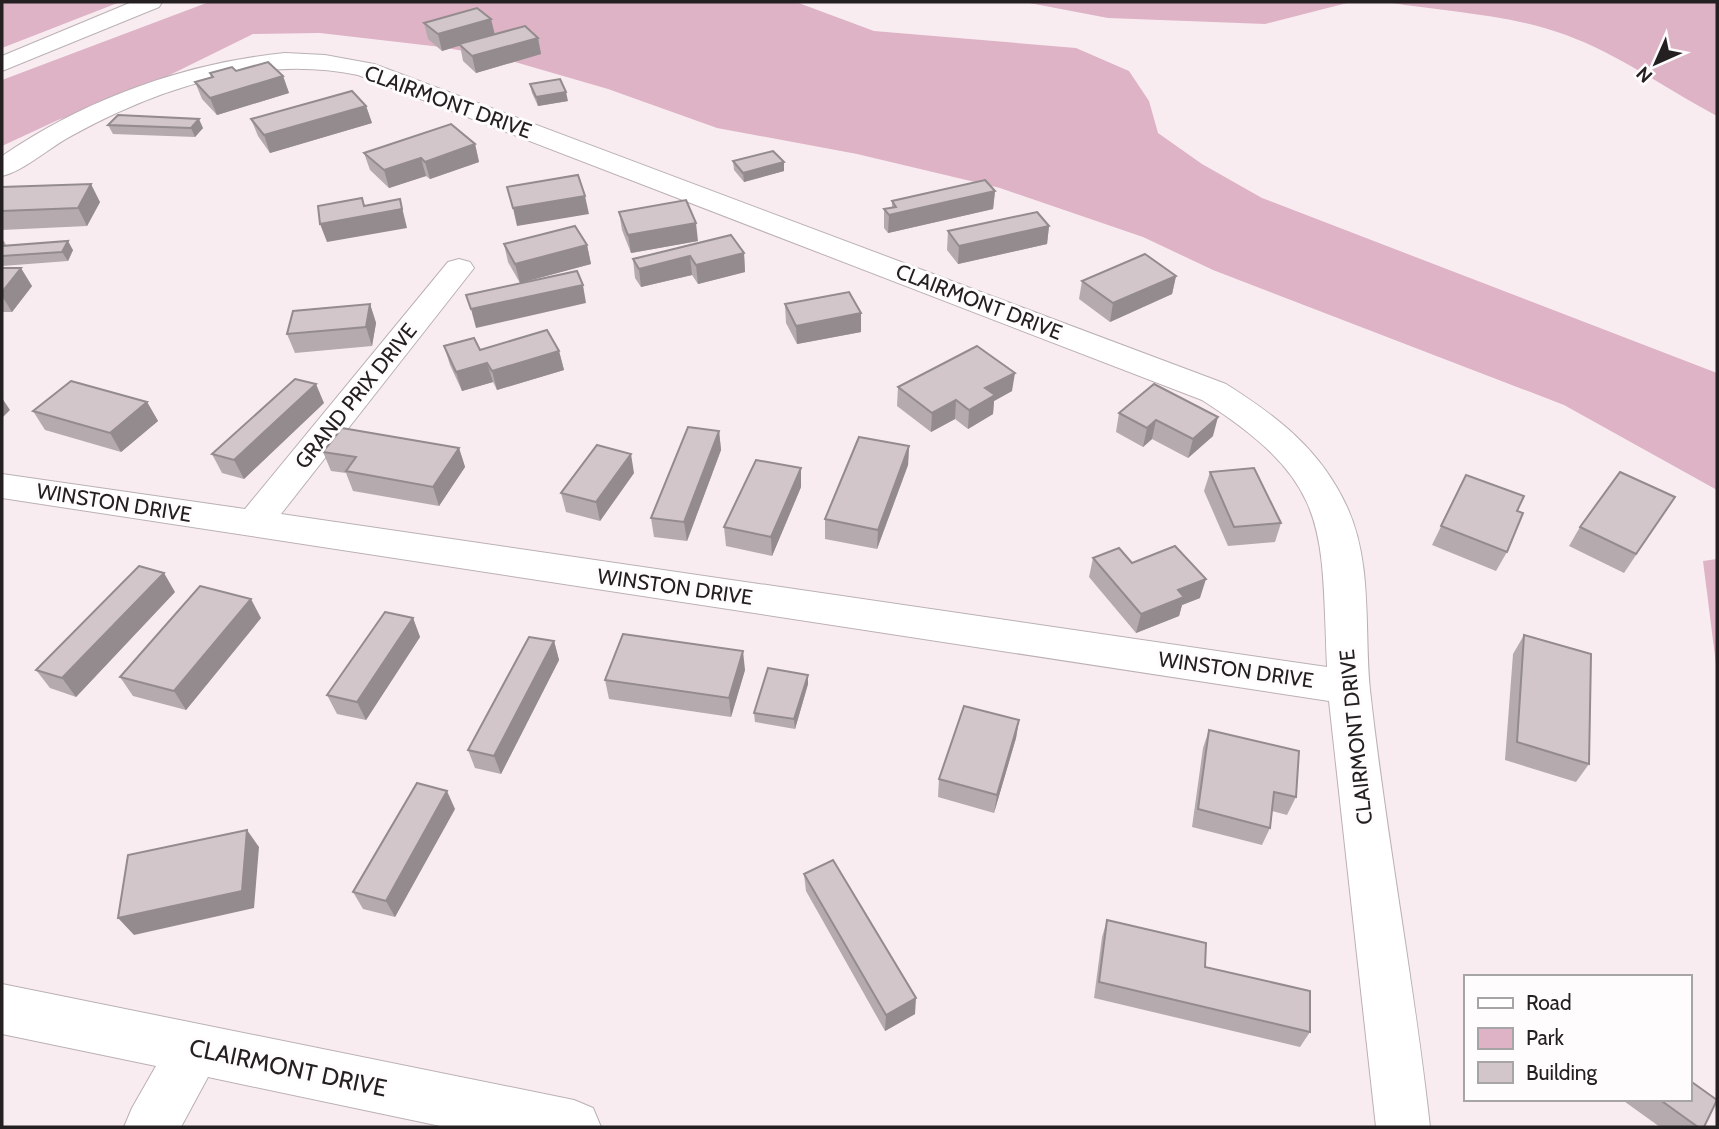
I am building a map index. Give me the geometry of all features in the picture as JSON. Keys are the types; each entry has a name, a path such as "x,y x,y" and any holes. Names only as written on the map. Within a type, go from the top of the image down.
{"street":[{"path":"2,64 151,2"},
{"name":"CLAIRMONT DRIVE","path":"2,168 82,121 151,91 250,64 284,60 325,60 365,69 1214,392 1261,422 1296,452 1321,488 1340,539 1349,687 1404,1127"},
{"name":"GRAND PRIX DRIVE","path":"253,524 459,268"},
{"name":"WINSTON DRIVE","path":"2,486 1349,687"},
{"name":"CLAIRMONT DRIVE","path":"2,1009 573,1127"},
{"path":"151,1127 196,1048"}],"green space":[{"path":"2,2 120,2 2,48"},
{"path":"209,2 796,2 874,31 1076,48 1129,71 1149,101 1158,133 1202,164 1262,198 1717,373 1717,490 1564,405 1213,270 1143,237 1000,188 857,154 717,128 608,89 498,57 441,47 320,33 253,34 129,95 58,120 2,146 2,80"},
{"path":"1024,2 1351,2 1265,24 1108,18"},
{"path":"1386,2 1717,2 1717,116 1624,62 1566,35 1522,22"},
{"path":"1717,559 1717,672 1703,561"}],"building":[{"path":"477,8 491,19 438,34 424,23"},
{"path":"525,26 538,38 472,56 459,44"},
{"path":"268,62 283,76 210,98 195,82 213,77 210,73 232,67 236,71"},
{"path":"560,79 566,92 536,97 530,84"},
{"path":"352,91 366,106 264,135 251,119"},
{"path":"118,115 199,119 191,128 108,125"},
{"path":"451,124 475,144 425,162 421,158 384,170 364,153"},
{"path":"773,151 784,162 743,173 733,161"},
{"path":"578,175 585,196 513,208 507,187"},
{"path":"985,180 995,191 889,215 884,209 896,207 892,201"},
{"path":"91,184 78,208 2,211 2,187"},
{"path":"362,198 364,206 400,199 402,209 320,224 318,206"},
{"path":"686,200 696,223 628,235 619,212"},
{"path":"1037,212 1049,226 959,246 948,231"},
{"path":"575,226 587,245 515,264 504,244"},
{"path":"731,235 744,253 696,265 690,256 639,269 633,259"},
{"path":"68,241 62,252 2,256 2,246"},
{"path":"1145,254 1176,276 1113,303 1082,281"},
{"path":"2,268 21,268 2,292"},
{"path":"577,271 583,285 471,309 466,295"},
{"path":"849,292 861,313 796,326 785,304"},
{"path":"370,304 366,327 287,334 293,311"},
{"path":"547,330 559,351 492,371 487,363 456,372 444,346 474,338 480,350"},
{"path":"977,346 1015,373 985,388 995,395 969,410 956,400 932,413 898,387"},
{"path":"295,379 316,384 234,460 212,454"},
{"path":"71,381 147,402 110,433 33,411"},
{"path":"1154,384 1218,417 1193,439 1156,420 1147,428 1119,413"},
{"path":"688,427 719,431 684,522 651,518"},
{"path":"342,428 459,448 433,487 346,471 356,457 323,452"},
{"path":"859,437 909,446 878,530 825,519"},
{"path":"597,445 631,454 596,502 561,493"},
{"path":"756,460 801,468 771,537 724,527"},
{"path":"1254,468 1281,523 1234,527 1210,472"},
{"path":"1620,472 1675,497 1636,554 1580,527"},
{"path":"1466,475 1524,496 1517,511 1523,513 1507,552 1441,526"},
{"path":"1175,546 1206,579 1178,590 1184,597 1141,614 1093,558 1119,548 1132,563"},
{"path":"139,566 164,573 62,678 36,670"},
{"path":"200,586 251,599 174,691 120,677"},
{"path":"385,612 413,618 357,702 327,695"},
{"path":"623,634 743,651 729,698 605,680"},
{"path":"1524,635 1591,654 1589,764 1517,742"},
{"path":"529,637 554,641 494,756 468,750"},
{"path":"768,668 808,675 794,719 754,713"},
{"path":"964,706 1019,720 997,795 939,779"},
{"path":"1209,730 1299,751 1296,797 1274,792 1270,828 1198,809"},
{"path":"417,783 447,791 386,901 353,892"},
{"path":"247,830 242,891 118,918 128,855"},
{"path":"833,860 916,998 886,1015 804,874"},
{"path":"1107,920 1206,943 1205,967 1310,991 1310,1032 1099,982"},
{"path":"1691,1081 1717,1100 1704,1127 1698,1127 1662,1101 1691,1101"}]}
